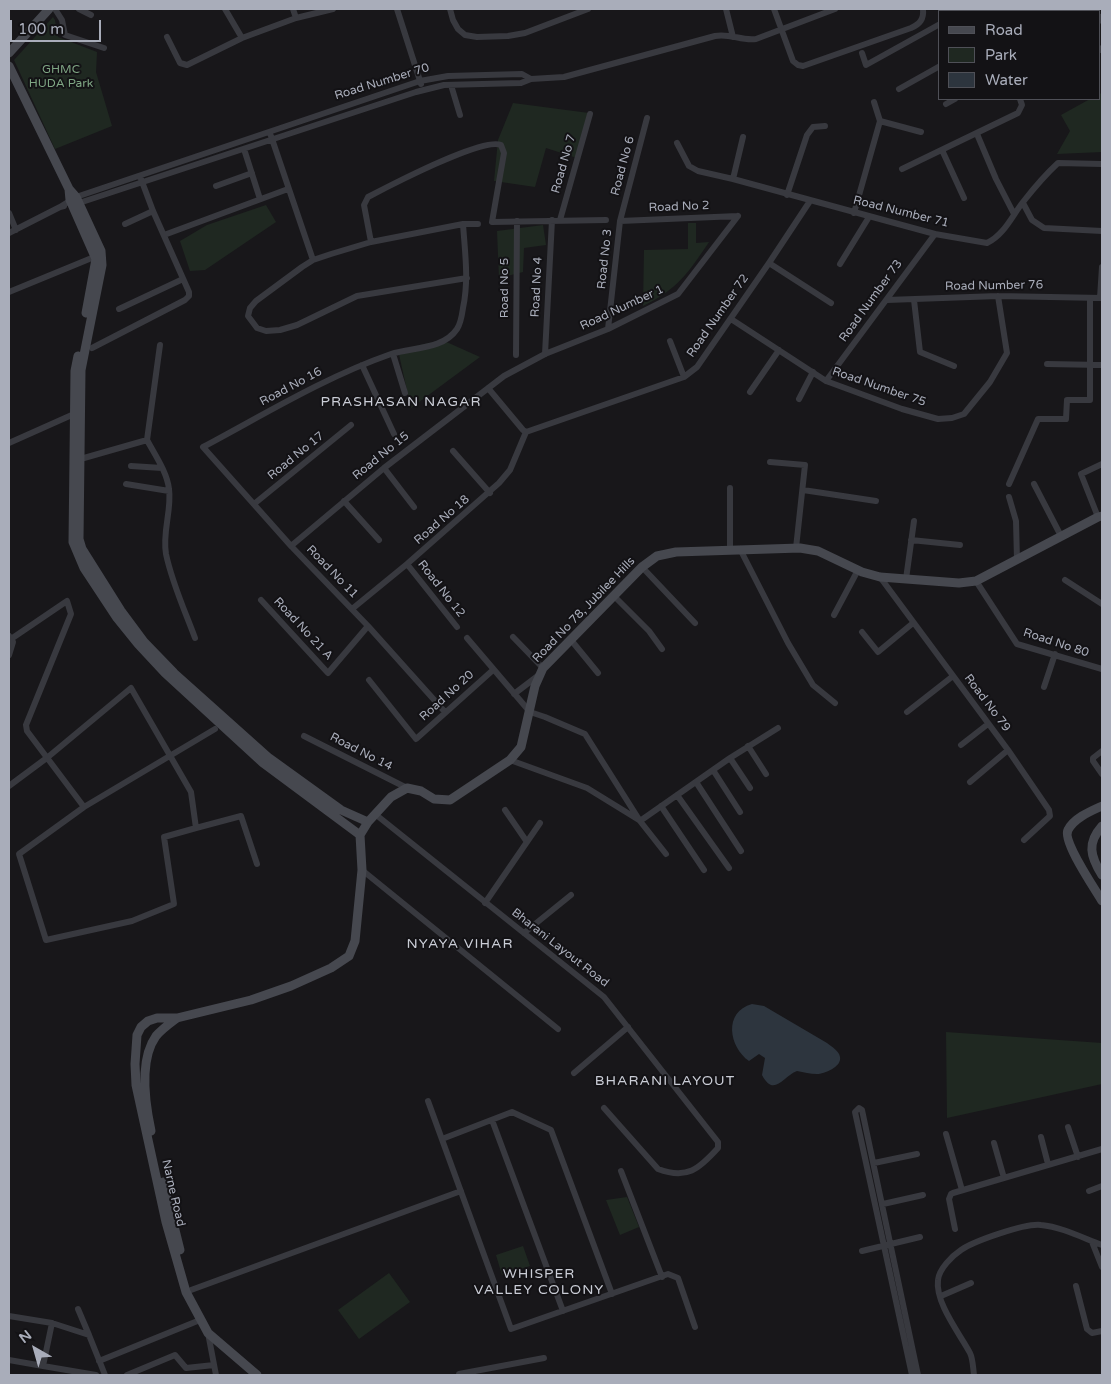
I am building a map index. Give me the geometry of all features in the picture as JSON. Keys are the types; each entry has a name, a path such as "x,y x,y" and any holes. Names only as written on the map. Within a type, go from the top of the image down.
{"main road":[{"path":"9,53 49,9"},
{"path":"9,66 75,201 102,265 82,370 76,461 74,547 84,568 126,630 178,686 258,758 360,835 368,822 391,797 407,788"},
{"path":"99,255 75,371 74,414 80,544 102,582 134,629 174,672 269,758 341,810 368,822"},
{"name":"Road No 78, Jubilee Hills","path":"407,788 421,791 434,799 450,800 510,760 521,747 535,686 542,671 642,567 657,556 676,552 796,548 818,551 880,578 959,583 976,581 1100,517"},
{"path":"1102,806 1073,823 1066,832 1066,837 1102,901"},
{"path":"1102,826 1093,838 1091,850 1102,872"},
{"name":"Narne Road","path":"257,1375 208,1334 186,1292 166,1222 136,1084 135,1043 140,1027 148,1021 157,1018 177,1018 251,1000 291,986 343,962 349,956 355,941 362,870 360,835"},
{"name":"Narne Road","path":"177,1018 163,1029 153,1041 146,1062 145,1085 157,1157 190,1290 202,1316 211,1329 266,1375"}],"street":[{"path":"55,9 62,20 65,35 104,48"},
{"path":"79,9 91,15"},
{"path":"225,9 242,38"},
{"path":"293,9 296,18"},
{"path":"167,37 177,59 184,65 242,38 296,18 333,9"},
{"path":"397,9 422,90"},
{"path":"450,9 458,29 465,35 477,37 508,36 525,33 588,9"},
{"path":"726,9 733,37"},
{"path":"774,9 793,61 803,66 918,25 922,19 923,9"},
{"name":"Road Number 70","path":"75,201 140,176 420,81 448,76 522,74 531,79 564,77 715,36 721,35 746,41 756,39 835,9"},
{"path":"862,53 866,65 938,25"},
{"path":"899,89 938,67"},
{"path":"9,233 60,206 142,183 422,90 451,85 521,83 531,79"},
{"path":"451,85 460,115"},
{"path":"946,104 953,100"},
{"path":"902,169 1018,112 1022,105 1020,100"},
{"path":"854,213 880,120 874,102"},
{"name":"Road No 7","path":"560,220 590,114"},
{"name":"Road No 6","path":"620,220 647,118"},
{"path":"880,120 921,132"},
{"path":"788,194 807,135 813,128 825,126"},
{"path":"270,132 288,189 314,260"},
{"path":"976,134 996,180 1014,214"},
{"path":"732,179 743,137"},
{"path":"371,242 364,205 368,197 458,154 471,149 498,144 503,148 504,153 492,222 606,220"},
{"name":"Road Number 71","path":"677,144 689,166 694,170 935,234 987,243 1000,235 1023,202 1058,163 1102,164"},
{"path":"244,149 260,199"},
{"path":"942,150 964,198"},
{"path":"216,186 252,173"},
{"path":"92,348 185,300 190,294 153,211 140,176"},
{"path":"164,235 288,189"},
{"name":"Road Number 72","path":"526,432 684,377 697,367 810,201"},
{"path":"1023,202 1032,220 1044,228 1102,231"},
{"path":"124,224 153,211"},
{"path":"9,213 16,230"},
{"name":"Road No 2","path":"620,220 738,216"},
{"name":"Road Number 1","path":"488,388 504,376 545,354 608,329 678,294 738,216"},
{"path":"840,264 869,217"},
{"name":"Road No 4","path":"545,354 552,220"},
{"name":"Road No 3","path":"608,329 620,220"},
{"name":"Road No 5","path":"516,355 517,221"},
{"path":"467,278 357,296 297,325 280,330 266,331 257,328 248,316 250,308 256,301 314,260 371,242 463,224 478,224"},
{"name":"Road No 16","path":"203,447 314,387 362,365 393,354 443,342 451,337 460,321 467,290 463,224"},
{"name":"Road Number 73","path":"826,381 935,234"},
{"path":"9,292 99,255"},
{"path":"769,263 831,303"},
{"path":"1101,298 1102,268"},
{"path":"119,309 183,279"},
{"name":"Road Number 76","path":"886,300 998,296 1101,298"},
{"name":"Road Number 75","path":"731,319 826,381 902,409 938,419 952,418 964,414 990,382 1007,353 998,296"},
{"path":"1009,484 1038,419 1066,419 1067,400 1090,400 1090,298"},
{"path":"914,300 920,352 954,366"},
{"path":"670,341 684,377"},
{"path":"160,345 148,440 162,468 170,491 165,537 166,554 195,638"},
{"path":"750,392 779,350"},
{"path":"393,354 405,392"},
{"path":"1047,364 1102,364"},
{"path":"362,365 394,434"},
{"path":"798,399 813,372"},
{"path":"488,388 526,432"},
{"name":"Road No 15","path":"291,546 384,468 488,388"},
{"path":"9,443 74,414"},
{"name":"Road No 17","path":"254,504 351,425"},
{"name":"Road No 18","path":"352,609 490,493 510,470 526,432"},
{"path":"76,461 148,440"},
{"name":"Road No 11","path":"203,447 291,546 368,626 445,712"},
{"path":"453,450 490,493"},
{"path":"770,462 804,465 796,548"},
{"path":"1100,517 1080,474 1102,464"},
{"path":"131,466 162,468"},
{"path":"384,468 414,507"},
{"path":"126,484 170,491"},
{"path":"1034,484 1061,536"},
{"path":"730,488 730,550"},
{"path":"802,490 876,501"},
{"path":"1009,497 1016,521 1017,560"},
{"path":"344,501 379,540"},
{"path":"906,579 914,521"},
{"path":"911,540 960,545"},
{"path":"740,549 788,643 813,685 835,703"},
{"name":"Road No 12","path":"407,564 457,627"},
{"path":"642,567 695,623"},
{"path":"834,615 858,570"},
{"name":"Road No 79","path":"880,578 1008,750 1048,810 1050,816 1024,840"},
{"path":"1065,580 1102,604"},
{"name":"Road No 80","path":"976,581 1017,644 1102,669"},
{"path":"614,596 649,631 662,649"},
{"name":"Road No 21 A","path":"261,600 328,673 368,626"},
{"path":"9,654 13,642 10,637 67,601 71,614 26,725 27,730 84,807"},
{"path":"862,632 878,652 913,623"},
{"path":"513,637 542,671 514,694"},
{"path":"467,638 530,712 585,734 640,821 666,854"},
{"path":"571,640 598,673"},
{"path":"1044,687 1055,654"},
{"name":"Road No 20","path":"369,680 416,739 494,670"},
{"path":"908,712 953,676"},
{"path":"9,786 12,779 48,756 131,688 191,792 196,828"},
{"path":"961,745 988,724"},
{"path":"640,821 730,758 778,728"},
{"path":"215,729 84,807 19,854 46,940 132,921 174,904 164,837 241,816 257,864"},
{"name":"Road No 14","path":"304,736 407,788"},
{"path":"748,746 766,774"},
{"path":"970,782 1008,750"},
{"path":"1102,751 1093,758 1102,774"},
{"path":"730,758 750,788"},
{"path":"510,760 587,788 640,821"},
{"path":"713,770 740,812"},
{"path":"696,782 741,851"},
{"path":"678,795 729,868"},
{"path":"661,806 704,870"},
{"path":"505,810 527,842"},
{"name":"Bharani Layout Road","path":"375,814 604,997 718,1142 718,1148 704,1164 683,1174 670,1173 658,1169 604,1108"},
{"path":"485,903 540,823"},
{"path":"362,870 558,1030"},
{"path":"524,933 572,895"},
{"path":"574,1074 628,1026"},
{"path":"428,1101 511,1329 668,1274 678,1278 695,1327"},
{"path":"912,1375 888,1245 874,1163 862,1110 859,1108 855,1112 888,1245 918,1375"},
{"path":"442,1138 512,1112 551,1130 612,1294"},
{"path":"492,1120 563,1311"},
{"path":"1068,1127 1078,1156"},
{"path":"946,1134 962,1190"},
{"path":"1041,1137 1048,1164"},
{"path":"994,1143 1004,1178"},
{"path":"955,1229 949,1197 953,1193 1102,1149"},
{"path":"874,1163 917,1154"},
{"path":"621,1171 662,1276"},
{"path":"1089,1191 1102,1186"},
{"path":"190,1290 461,1191"},
{"path":"882,1204 923,1195"},
{"path":"974,1375 971,1354 947,1315 941,1296 938,1279 943,1268 952,1257 962,1249 1006,1231 1039,1225 1064,1231 1102,1245"},
{"path":"862,1250 920,1237"},
{"path":"1092,1242 1102,1267"},
{"path":"941,1296 971,1283"},
{"path":"1076,1286 1087,1329 1092,1333 1102,1331"},
{"path":"78,1309 104,1375"},
{"path":"9,1316 52,1323 89,1336"},
{"path":"100,1361 200,1320"},
{"path":"43,1366 52,1323"},
{"path":"208,1334 216,1375"},
{"path":"127,1375 175,1355 186,1368 214,1365"},
{"path":"458,1375 544,1358"},
{"path":"9,1360 96,1375"}],"green space":[{"name":"GHMC HUDA Park","path":"53,17 58,37 97,52 96,72 112,126 55,149 14,60"},
{"path":"1101,93 1102,152 1057,154 1070,131 1061,115 1088,100 1101,100"},
{"path":"513,103 589,113 577,158 546,148 535,187 494,181 498,140"},
{"path":"266,205 276,222 205,270 190,271 180,241 207,225"},
{"path":"688,223 696,223 696,243 709,242 695,263 674,286 643,306 644,250 688,249"},
{"path":"543,225 546,245 524,248 523,272 499,278 497,231"},
{"path":"442,340 480,357 411,408 398,350"},
{"path":"946,1032 1102,1043 1102,1084 947,1118"},
{"path":"627,1197 639,1227 620,1235 606,1200"},
{"path":"523,1246 530,1266 502,1275 496,1255"},
{"path":"389,1273 410,1302 359,1339 338,1310"}],"water":[{"path":"752,1004 764,1006 827,1043 839,1055 840,1061 838,1064 820,1074 797,1071 779,1084 771,1085 766,1082 762,1075 765,1058 759,1054 749,1061 737,1047 732,1030 736,1014"}],"district":[{"name":"PRASHASAN NAGAR","path":"401,402"},
{"name":"NYAYA VIHAR","path":"460,944"},
{"name":"BHARANI LAYOUT","path":"665,1081"},
{"name":"WHISPER VALLEY COLONY","path":"539,1282"}]}
